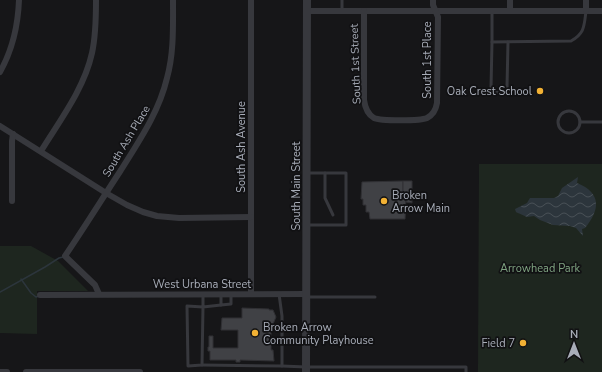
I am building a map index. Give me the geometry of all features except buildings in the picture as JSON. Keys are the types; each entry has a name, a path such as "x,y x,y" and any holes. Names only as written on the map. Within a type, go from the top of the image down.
{"street":[{"path":"0,72 14,41 18,25 19,0"},
{"path":"41,151 77,93 86,74 94,40 96,0"},
{"name":"South Ash Place","path":"99,294 95,285 65,256 148,126 162,96 171,62 173,0"},
{"name":"South Ash Avenue","path":"251,0 251,294"},
{"name":"South Main Street","path":"306,369 307,0"},
{"name":"South 1st Place","path":"427,117 433,114 438,99 438,17 433,5 433,0"},
{"path":"510,0 510,11"},
{"path":"586,0 586,11"},
{"path":"307,11 602,11"},
{"name":"South 1st Street","path":"364,11 365,106 371,116 378,120 418,120 427,117"},
{"path":"0,126 136,209 157,216 179,218 251,217"},
{"path":"12,201 13,134"},
{"name":"West Urbana Street","path":"40,295 279,294 306,296"},
{"path":"0,372 7,372"},
{"path":"26,372 140,372"}],"lane":[{"path":"342,0 342,11"},
{"path":"492,11 491,88 497,93 504,92 507,87 508,42"},
{"path":"492,42 571,41 576,39 584,29 586,11"},
{"path":"569,110 577,114 580,122 577,130 569,133 561,130 558,122 561,114 569,110"},
{"path":"580,122 602,122"},
{"path":"306,225 346,225 346,173 307,173"},
{"path":"325,173 325,198 333,215"},
{"path":"202,366 204,294"},
{"path":"221,294 221,305"},
{"path":"231,294 231,304 187,306 188,366 282,366 306,369 466,367 466,372"},
{"path":"279,294 282,316 282,366"},
{"path":"306,296 375,297"},
{"path":"388,367 388,372"}],"green space":[{"name":"Arrowhead Park","path":"479,164 602,164 602,372 478,372"},
{"path":"0,246 31,246 58,261 88,291 37,291 37,334 0,333"}],"water":[{"path":"578,177 577,183 591,192 596,202 594,215 585,228 582,229 583,236 576,228 570,226 553,225 534,216 527,217 516,212 515,209 527,203 530,198 554,198 558,196 562,188"}],"waterway":[{"path":"0,292 63,257"},
{"path":"21,279 31,293 36,297 39,296"}],"place":[{"name":"Oak Crest School","path":"540,91"},
{"name":"Broken Arrow Main","path":"384,201"},
{"name":"Broken Arrow Community Playhouse","path":"255,333"},
{"name":"Field 7","path":"523,343"}]}
